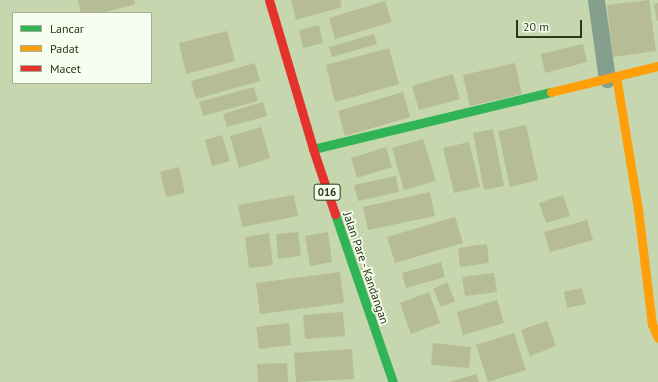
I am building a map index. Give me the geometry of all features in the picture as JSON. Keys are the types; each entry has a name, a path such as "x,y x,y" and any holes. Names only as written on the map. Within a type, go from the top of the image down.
{"street":[{"name":"Jalan Pare - Kandangan","path":"269,0 313,149 393,382"},
{"path":"596,0 638,209 652,324 658,338"},
{"path":"313,149 658,66"}],"building":[{"path":"78,0 134,0 135,4 106,12 81,12"},
{"path":"291,0 340,0 342,7 296,20"},
{"path":"649,0 656,51 613,57 607,5"},
{"path":"385,1 392,22 335,39 329,18"},
{"path":"658,3 658,21 657,21 654,4"},
{"path":"319,25 323,43 303,48 299,30"},
{"path":"227,31 235,61 186,74 179,43"},
{"path":"374,34 377,44 332,57 329,47"},
{"path":"583,44 587,62 545,73 541,54"},
{"path":"389,48 399,84 335,102 326,65"},
{"path":"255,63 260,81 196,99 191,81"},
{"path":"515,63 522,94 470,106 463,75"},
{"path":"453,74 460,99 419,110 412,86"},
{"path":"254,87 258,101 203,116 199,102"},
{"path":"403,92 410,117 345,136 338,111"},
{"path":"263,102 267,116 227,127 223,114"},
{"path":"526,125 538,180 510,187 498,131"},
{"path":"261,127 270,158 239,168 230,136"},
{"path":"493,129 504,186 484,190 473,133"},
{"path":"222,135 230,161 212,166 205,140"},
{"path":"423,139 436,181 404,190 392,148"},
{"path":"469,142 480,187 454,193 443,148"},
{"path":"386,147 392,167 357,178 351,158"},
{"path":"179,167 185,193 166,197 160,172"},
{"path":"396,176 399,192 358,201 354,185"},
{"path":"430,192 435,216 368,230 363,207"},
{"path":"294,195 298,216 242,227 238,205"},
{"path":"563,195 570,216 546,223 539,203"},
{"path":"455,217 463,243 395,263 387,237"},
{"path":"587,220 593,240 550,252 544,232"},
{"path":"298,232 301,256 278,259 276,234"},
{"path":"328,232 332,262 310,266 305,236"},
{"path":"269,233 273,265 249,268 245,237"},
{"path":"487,244 489,263 460,267 458,248"},
{"path":"441,262 445,277 406,288 402,273"},
{"path":"340,272 344,303 260,314 256,283"},
{"path":"494,273 497,292 465,296 462,277"},
{"path":"447,282 455,301 441,307 433,289"},
{"path":"582,288 586,304 567,308 564,292"},
{"path":"429,292 440,323 411,334 400,303"},
{"path":"497,300 504,323 463,335 457,312"},
{"path":"343,312 345,336 305,339 303,315"},
{"path":"547,321 556,346 530,356 521,330"},
{"path":"289,323 291,345 259,349 256,327"},
{"path":"514,333 526,370 488,382 476,345"},
{"path":"433,343 471,347 469,368 431,365"},
{"path":"352,349 354,379 296,382 294,353"},
{"path":"287,363 288,382 258,382 257,364"},
{"path":"476,374 479,382 450,382"}],"traffic: fast":[{"path":"313,149 551,92"},
{"path":"335,214 393,382"}],"traffic: slow":[{"path":"551,92 658,66"},
{"path":"616,76 638,209 652,324 658,338"}],"traffic: jam":[{"path":"269,0 313,149 335,214"}]}
